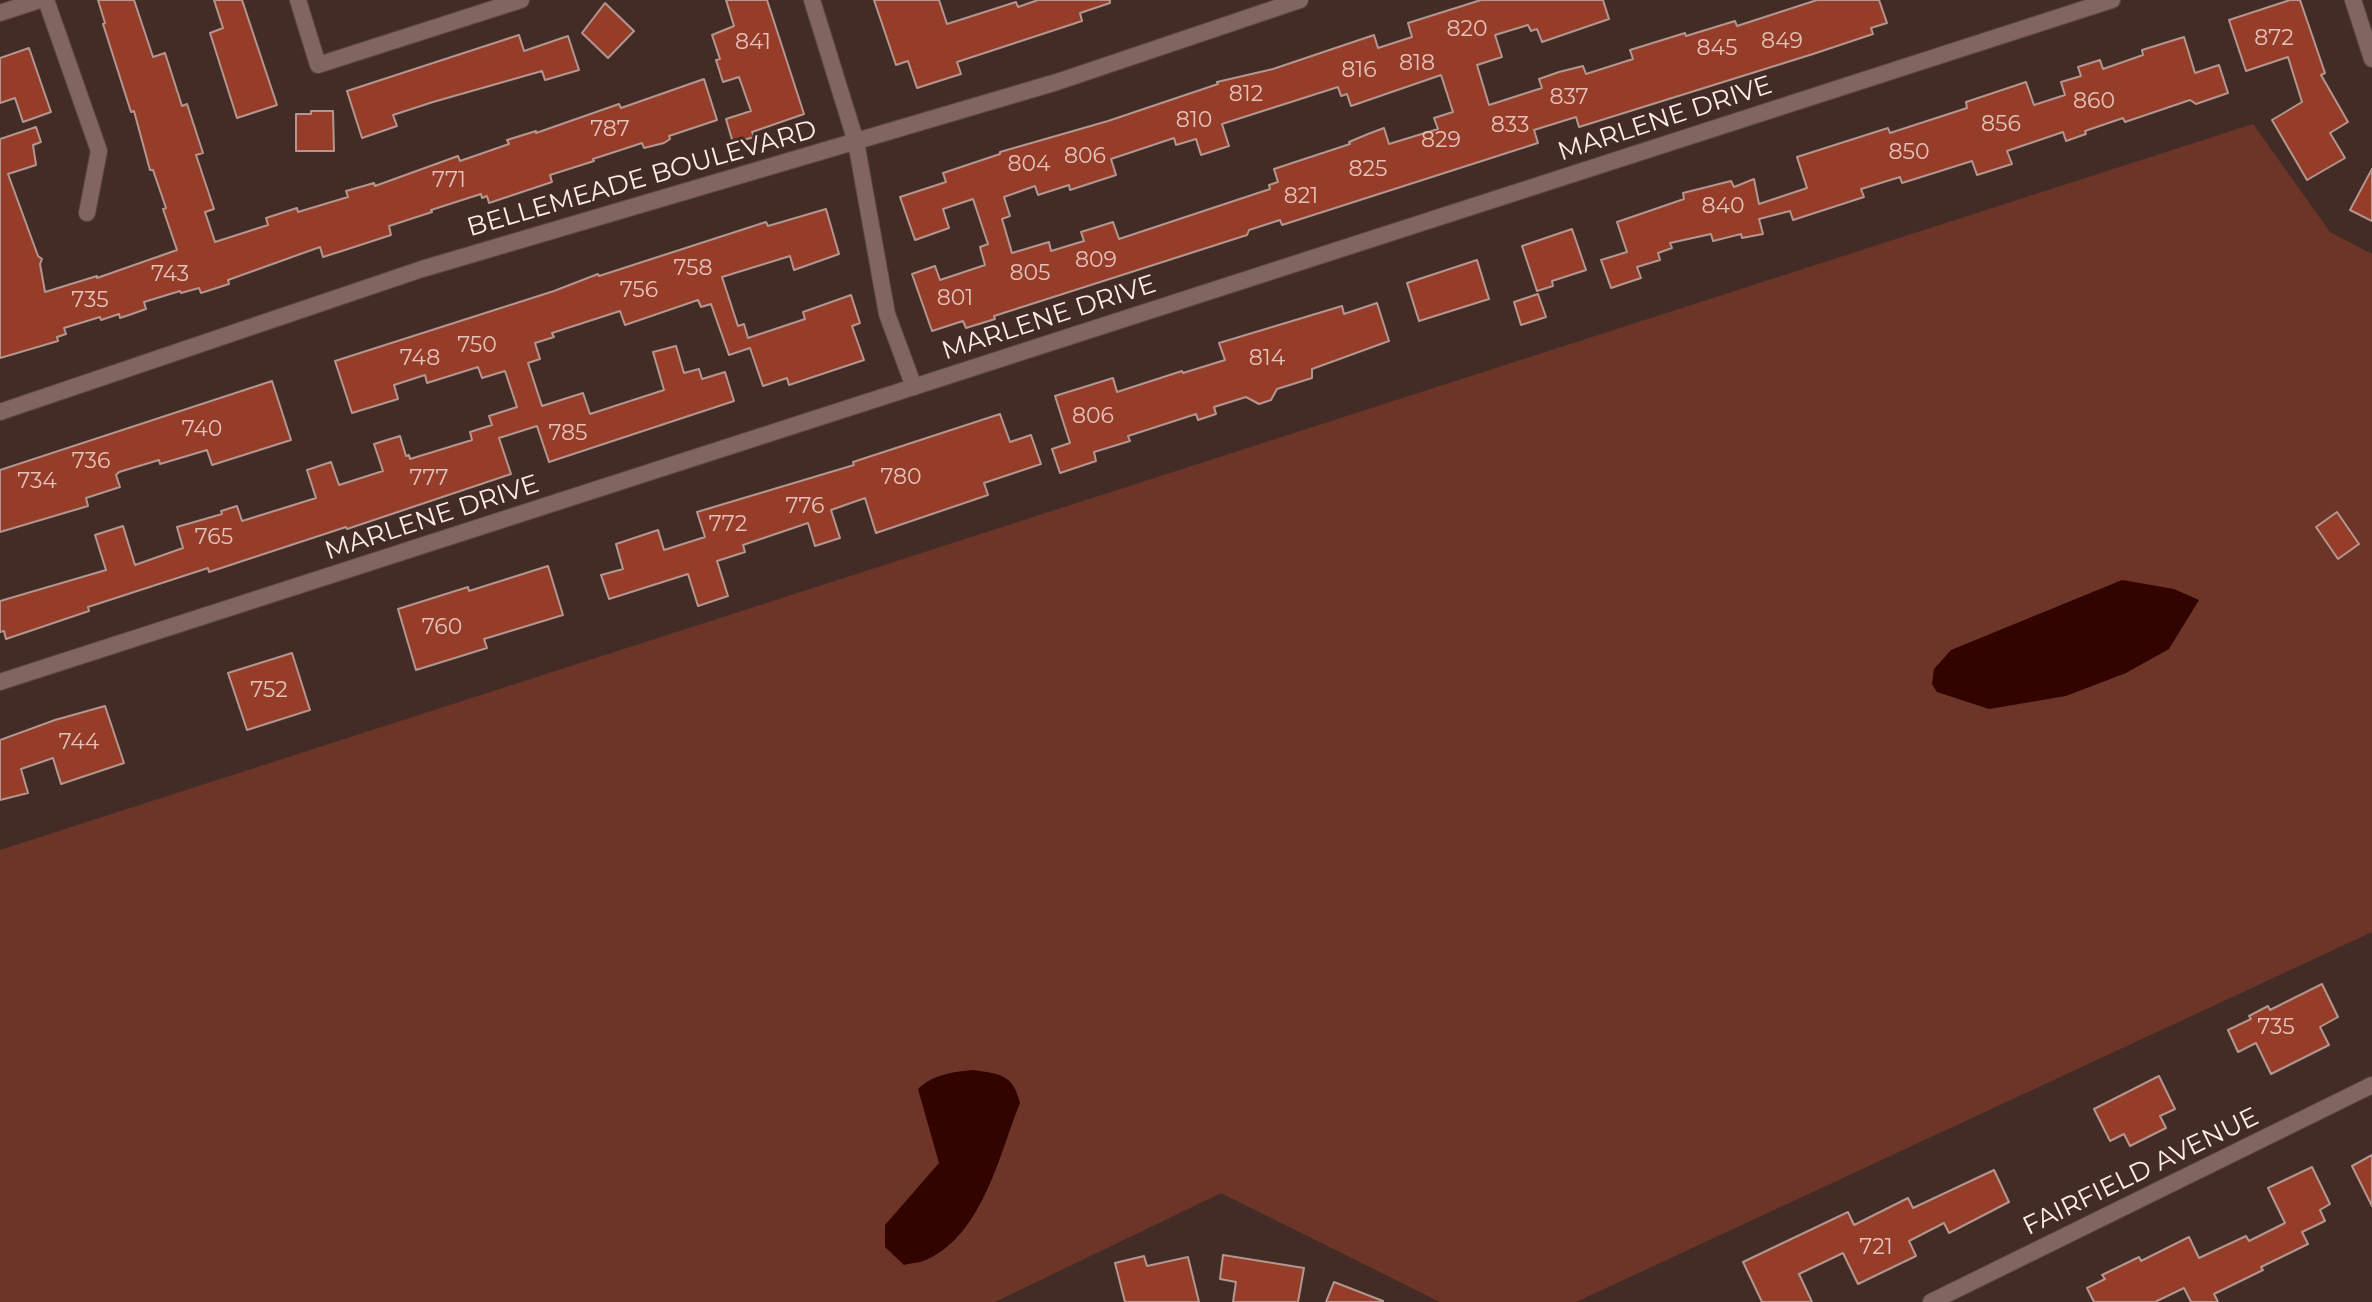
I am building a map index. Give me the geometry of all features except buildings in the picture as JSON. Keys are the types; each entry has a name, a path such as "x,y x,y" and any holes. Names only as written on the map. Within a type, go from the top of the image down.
{"street":[{"path":"0,13 43,0 99,151 87,213"},
{"path":"298,0 318,65 521,0"},
{"path":"812,0 856,142 887,314 914,387"},
{"name":"BELLEMEADE BOULEVARD","path":"0,412 422,269 1057,82 1300,0"},
{"name":"MARLENE DRIVE","path":"0,682 2112,0"},
{"path":"2353,0 2372,59"},
{"name":"FAIRFIELD AVENUE","path":"1931,1302 2372,1085"}],"shaded area":[{"path":"2253,124 2330,232 2372,254 2372,932 1576,1302 1440,1302 1221,1193 995,1302 0,1302 0,850"},
{"path":"2122,580 2174,589 2199,600 2169,649 2126,673 2066,696 1989,709 1937,692 1932,684 1934,669 1951,650"},
{"path":"973,1070 1004,1077 1014,1086 1020,1103 987,1191 963,1231 947,1247 928,1259 904,1265 885,1247 885,1225 939,1163 918,1089 937,1077"}]}
